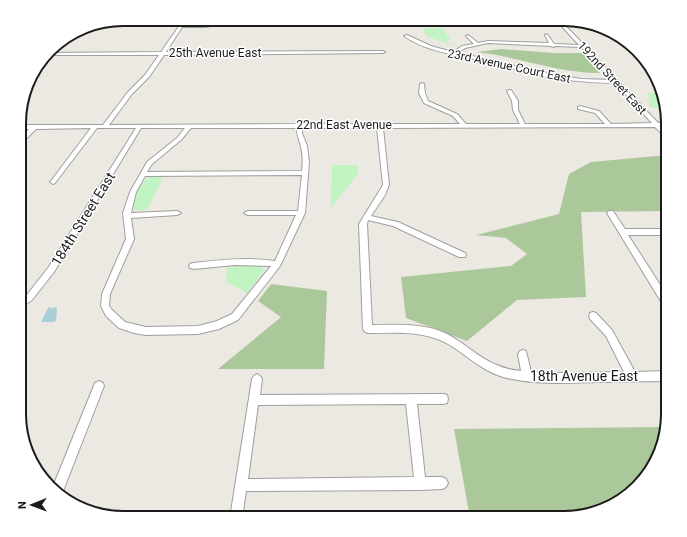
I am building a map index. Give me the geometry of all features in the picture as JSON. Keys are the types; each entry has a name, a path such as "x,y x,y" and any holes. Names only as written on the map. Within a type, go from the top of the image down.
{"street":[{"path":"105,126 130,93 147,76 181,26"},
{"name":"192nd Street East","path":"564,26 661,130"},
{"path":"547,35 553,46"},
{"name":"23rd Avenue Court East","path":"406,36 422,44 452,54 576,80 616,82"},
{"path":"468,36 477,44"},
{"path":"452,54 459,48 477,44 511,40 553,46 582,46"},
{"name":"25th Avenue East","path":"54,54 383,52"},
{"path":"422,84 422,93 426,102 455,115 464,125"},
{"path":"509,91 515,101 514,106 523,125"},
{"path":"580,108 597,112 609,124"},
{"path":"190,126 179,139 152,159 129,202 127,216 130,238 106,294 105,306 122,325 134,329 198,330 219,325 235,316 259,288 277,264 301,213 305,151 299,133 300,125"},
{"path":"380,125 386,185 384,193 368,211 366,217 395,224 462,255"},
{"name":"22nd East Avenue","path":"26,127 661,125"},
{"path":"53,182 96,126"},
{"name":"184th Street East","path":"26,301 51,270 140,126"},
{"path":"26,136 34,127"},
{"path":"143,174 304,173"},
{"path":"127,216 177,213"},
{"path":"248,213 301,213"},
{"path":"611,214 661,294"},
{"name":"18th Avenue East","path":"366,217 363,224 368,328 412,329 431,332 450,340 485,364 503,372 527,376 553,378 661,376"},
{"path":"622,232 661,232"},
{"path":"193,266 241,261 259,261 277,264"},
{"path":"593,316 609,333 632,377"},
{"path":"523,354 527,376"},
{"path":"237,511 257,379"},
{"path":"59,487 100,386"},
{"path":"411,399 420,484"},
{"path":"254,400 443,399"},
{"path":"241,485 442,483"}],"green space":[{"path":"423,28 443,28 450,39 447,42 457,47 426,36"},
{"path":"501,49 554,53 582,53 600,73 554,68 508,57 477,52"},
{"path":"648,93 656,93 660,109 649,106"},
{"path":"661,156 661,211 581,212 586,297 517,300 467,341 406,318 401,277 511,266 527,254 506,238 476,235 559,214 569,174 591,162"},
{"path":"332,165 358,165 358,174 331,208"},
{"path":"149,177 163,177 148,209 138,211 133,209 140,186 145,179"},
{"path":"261,266 264,271 247,293 226,282 227,267"},
{"path":"271,284 327,291 324,369 218,369 281,317 258,301"},
{"path":"660,427 658,439 651,457 645,468 628,487 618,495 601,504 589,508 564,511 469,511 454,429"}],"water":[{"path":"51,307 51,309 54,307 57,308 56,321 41,322 48,308"}]}
